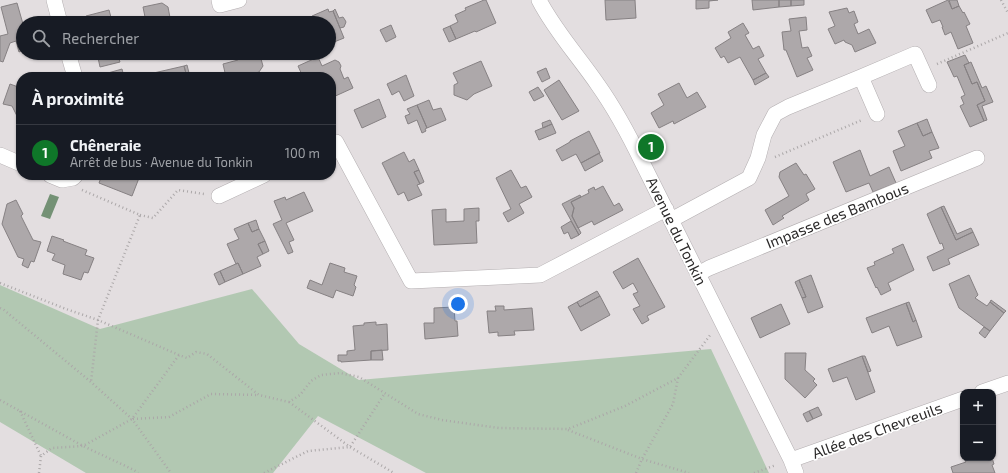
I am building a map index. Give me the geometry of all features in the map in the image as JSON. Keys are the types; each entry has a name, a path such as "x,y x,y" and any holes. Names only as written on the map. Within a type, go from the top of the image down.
{"street":[{"path":"54,0 58,16"},
{"path":"219,0 220,5 239,0"},
{"name":"Avenue du Tonkin","path":"539,0 561,35 598,85 621,121 722,320 793,467"},
{"path":"336,142 411,281 540,275 749,178 758,158 764,135 775,114 788,107 861,78 915,54 929,85"},
{"path":"70,60 74,72"},
{"path":"861,78 877,114"},
{"path":"0,156 16,162"},
{"name":"Impasse des Bambous","path":"698,274 708,268 977,158"},
{"path":"219,196 253,180"},
{"path":"991,389 1008,383"},
{"name":"Allée des Chevreuils","path":"793,467 960,400"}],"path":[{"path":"1002,0 1008,13"},
{"path":"922,70 1008,33"},
{"path":"758,158 772,158 877,114"},
{"path":"76,180 79,189 140,215 152,218 178,190 219,196"},
{"path":"91,382 98,320 140,215"},
{"path":"0,283 98,320 187,358 196,352 207,354 259,395"},
{"path":"0,308 91,382 132,419 171,473"},
{"path":"568,429 625,406 678,378 722,320"},
{"path":"41,456 52,448 83,446 132,419 179,355"},
{"path":"288,402 300,395 310,381 321,374 340,373 359,377 418,414 442,420 499,428 568,429 642,458 689,473"},
{"path":"636,473 642,458 673,404 678,378"},
{"path":"350,447 385,393"},
{"path":"132,419 169,417 211,394 259,395 288,402 350,447 394,473"},
{"path":"0,400 83,446 138,473"},
{"path":"20,411 41,456 39,473"},
{"path":"264,473 308,451 350,447"},
{"path":"754,473 793,467"}],"shaded area":[{"path":"50,194 59,197 50,219 41,216"},
{"path":"0,285 100,329 252,289 299,344 359,380 711,349 769,473 426,473 318,416 273,473 86,473 0,422"}],"building":[{"path":"486,0 496,23 456,39 450,26 458,22 455,15 466,10 465,8"},
{"path":"605,0 635,0 636,18 606,20"},
{"path":"696,0 718,0 709,1 709,8 696,9"},
{"path":"752,0 779,0 779,7 753,10"},
{"path":"779,0 791,0 791,6 779,7"},
{"path":"791,0 804,0 804,5 791,6"},
{"path":"948,0 952,9 959,6 970,24 966,26 973,43 958,49 951,32 945,35 940,20 932,23 926,10"},
{"path":"949,0 957,0 959,6 952,9"},
{"path":"17,3 21,16 16,16 16,41 10,43 3,62 0,61 0,36 8,34 1,7"},
{"path":"162,3 168,7 170,16 145,16 143,7"},
{"path":"847,8 849,13 854,11 858,22 854,24 858,34 869,29 876,43 855,52 852,45 844,40 835,44 828,29 835,26 829,12"},
{"path":"328,9 329,12 333,11 335,16 312,16"},
{"path":"335,9 339,18 343,17 346,22 344,27 340,28 333,11"},
{"path":"109,10 111,16 86,16"},
{"path":"806,17 807,30 799,31 802,48 808,47 812,56 807,58 813,70 797,77 786,50 784,50 782,32 791,31 789,19"},
{"path":"336,18 344,38 336,41"},
{"path":"743,23 749,33 745,35 753,49 759,46 764,56 758,59 766,73 753,80 740,57 728,63 724,56 721,58 715,48 731,38 728,32"},
{"path":"391,25 396,37 386,42 380,30"},
{"path":"450,26 456,39 449,42 443,29"},
{"path":"965,55 969,63 964,65 972,84 977,82 985,101 977,105 984,121 970,127 960,106 964,104 961,97 965,95 957,76 954,77 947,62"},
{"path":"98,60 119,60 120,62 100,67"},
{"path":"238,60 261,60 263,66 259,72 225,72 223,64"},
{"path":"311,60 319,60 322,66 335,60 339,62 341,66 340,69 344,79 348,77 353,88 336,96 336,72 301,72 298,66"},
{"path":"481,61 492,86 474,94 467,100 454,95 454,85 458,83 453,73"},
{"path":"971,62 982,88 986,86 993,102 982,106 987,120 984,121 977,105 985,101 977,82 972,84 964,65"},
{"path":"187,65 189,72 186,72 184,66"},
{"path":"184,66 186,72 158,72"},
{"path":"546,68 550,78 542,82 537,72"},
{"path":"122,69 123,72 112,72"},
{"path":"766,73 769,77 755,85 753,80"},
{"path":"406,75 414,96 404,101 399,91 392,95 387,84"},
{"path":"559,80 579,111 562,120 544,90"},
{"path":"679,83 687,98 697,92 706,107 674,124 673,121 659,128 651,113 664,105 658,94"},
{"path":"10,84 16,86 16,114 12,106 3,104"},
{"path":"538,87 544,96 534,101 529,92"},
{"path":"379,99 386,117 362,128 354,110"},
{"path":"429,100 433,110 441,108 446,120 427,128 417,105"},
{"path":"417,105 427,128 425,129 426,131 422,133 417,120 408,124 405,116 410,114 407,109"},
{"path":"927,119 932,132 923,136 917,123"},
{"path":"550,120 552,124 543,128 542,123"},
{"path":"917,123 923,136 932,132 939,148 929,151 932,158 901,171 893,151 905,146 898,131"},
{"path":"552,124 556,133 539,140 535,131"},
{"path":"589,131 600,153 581,163 576,154 562,161 556,150"},
{"path":"860,150 870,176 889,167 896,183 873,192 869,183 846,192 833,162"},
{"path":"404,152 409,162 414,159 419,170 414,172 420,184 417,185 422,195 408,201 404,192 398,195 382,163"},
{"path":"599,153 603,161 585,171 581,163"},
{"path":"796,163 804,175 806,174 815,189 806,194 809,200 782,216 784,218 773,225 765,210 789,196 779,177 780,172"},
{"path":"419,170 424,182 420,184 414,172"},
{"path":"511,170 521,188 526,186 532,197 519,204 524,213 508,222 503,213 511,209 496,178"},
{"path":"100,180 138,180 132,196 99,183"},
{"path":"603,186 614,206 619,203 623,210 594,225 592,221 578,228 572,216 574,208 571,202 589,193 588,190 594,187 595,190"},
{"path":"304,192 313,211 286,223 294,240 289,242 293,252 288,254 273,224 282,220 274,201 285,197 286,200"},
{"path":"580,195 581,197 571,202 574,208 572,216 581,233 579,235 562,204"},
{"path":"16,200 23,214 21,216 33,240 41,242 34,262 31,261 28,268 22,265 24,259 18,257 2,224 7,204"},
{"path":"944,206 957,234 971,228 973,232 956,240 941,207"},
{"path":"941,207 956,240 973,232 979,245 948,259 950,264 933,271 927,257 944,249 942,243 940,244 927,214"},
{"path":"479,208 479,221 476,221 477,243 434,245 432,210 446,209 446,222 464,221 464,209"},
{"path":"256,220 259,229 252,232 248,223"},
{"path":"571,221 579,235 571,239 568,232 564,234 561,227"},
{"path":"248,223 252,232 259,229 265,241 258,244 263,254 257,257 261,266 243,274 238,263 236,264 227,244 239,239 234,229"},
{"path":"52,236 87,250 85,255 94,258 88,273 84,272 81,280 63,274 65,265 52,260 55,254 47,251"},
{"path":"265,241 269,251 263,254 258,244"},
{"path":"903,244 914,270 888,283 891,290 881,295 877,287 876,288 867,268 875,265 874,262 894,253 892,249"},
{"path":"638,258 665,307 647,316 649,320 642,324 633,309 640,306 633,294 638,292 633,283 623,289 613,272"},
{"path":"238,263 243,274 225,282 220,271"},
{"path":"330,263 345,268 344,272 357,276 353,296 336,290 333,298 307,288 310,280 322,285"},
{"path":"220,271 225,282 219,285 214,274"},
{"path":"811,275 823,307 808,313 802,298 806,297 799,280"},
{"path":"969,275 978,295 975,298 987,306 990,302 1004,313 990,331 959,308 949,284"},
{"path":"799,280 806,297 802,298 795,282"},
{"path":"597,291 600,296 580,307 577,302"},
{"path":"600,296 610,315 581,331 568,307 577,302 580,307"},
{"path":"991,300 1006,311 1004,313 990,302"},
{"path":"909,302 916,320 913,322 906,303"},
{"path":"906,303 913,322 916,320 922,337 897,346 889,326 872,333 866,318"},
{"path":"781,304 790,324 760,338 751,318"},
{"path":"495,306 504,306 504,310 532,308 534,330 514,331 515,335 498,336 498,332 489,333 487,311 496,311"},
{"path":"454,307 458,336 425,339 424,323 434,323 434,308"},
{"path":"376,322 376,325 387,324 388,350 371,351 371,360 338,361 338,355 347,355 347,351 355,350 353,326"},
{"path":"984,327 990,331 985,338 979,333"},
{"path":"382,350 383,360 371,360 371,351"},
{"path":"785,353 806,353 805,370 815,379 813,381 817,385 805,398 785,379"},
{"path":"862,356 865,356 871,371 868,372"},
{"path":"862,356 875,392 856,400 847,377 833,382 828,369"},
{"path":"818,407 822,415 813,419 809,411"},
{"path":"809,411 813,419 807,422 803,414"},
{"path":"993,461 994,464 992,465 995,473 953,473 951,467 966,462"}],"place":[{"name":"Chêneraie","path":"651,147"}]}
